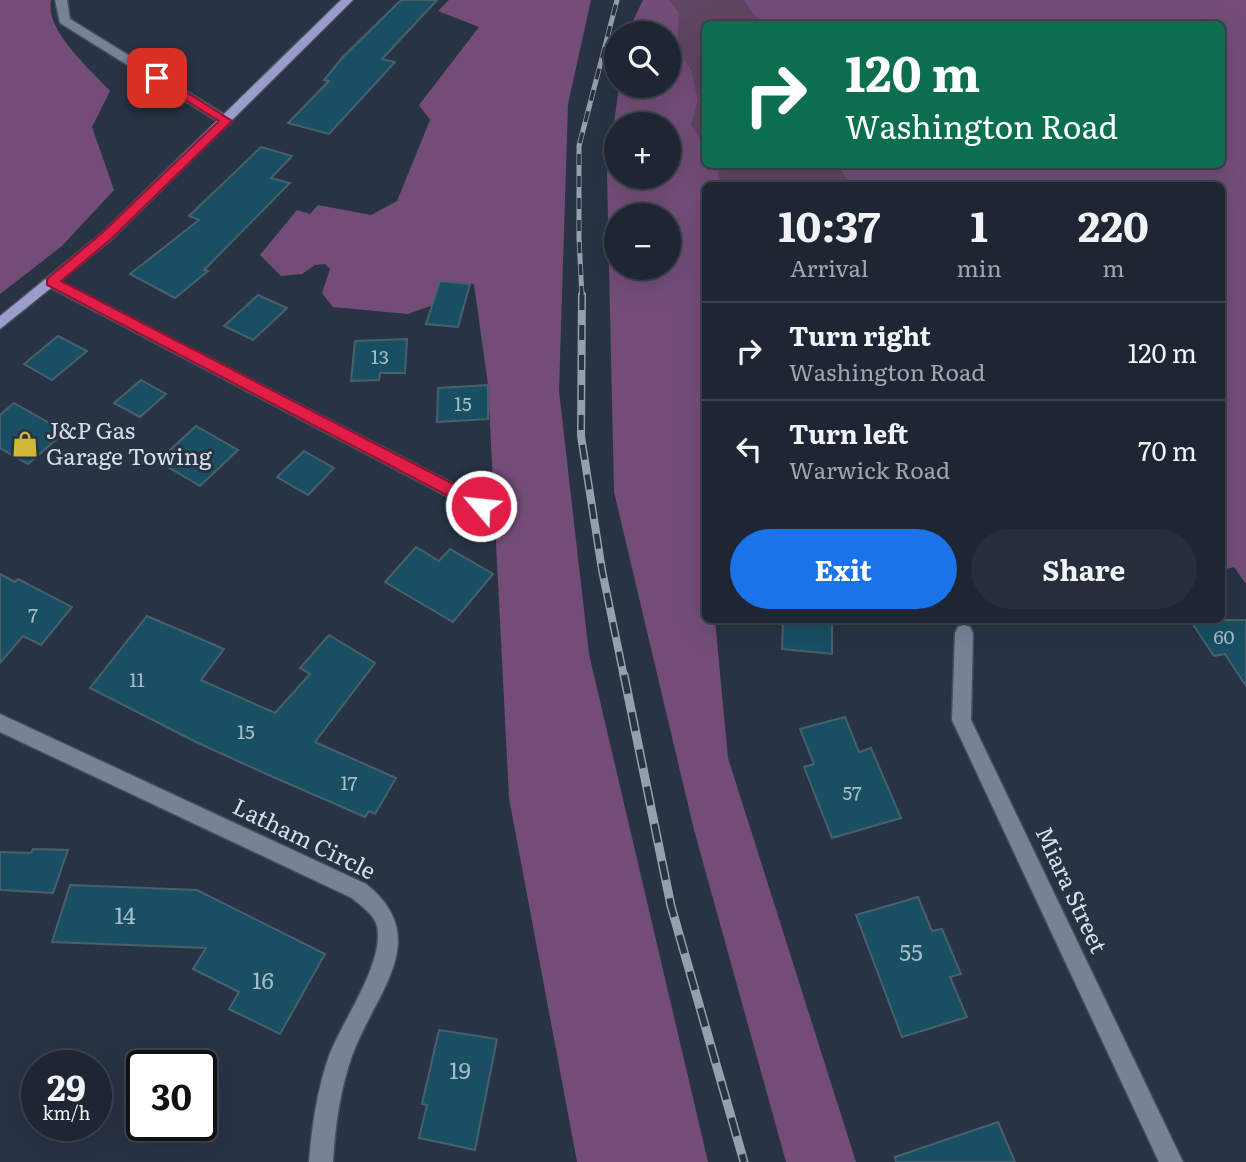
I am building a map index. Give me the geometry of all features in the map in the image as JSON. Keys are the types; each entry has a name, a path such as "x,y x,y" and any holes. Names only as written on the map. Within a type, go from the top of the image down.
{"main road":[{"path":"0,324 107,236 347,0"}],"street":[{"path":"61,0 64,21 226,121"},
{"path":"52,282 481,506"},
{"name":"Miara Street","path":"964,633 961,720 1171,1162"},
{"name":"Latham Circle","path":"0,723 359,891 378,906 388,925 386,950 379,973 347,1040 333,1079 325,1115 321,1162"}],"shaded area":[{"path":"0,0 51,0 51,12 62,37 110,91 92,127 114,190 62,246 0,294"},
{"path":"449,0 591,0 568,104 559,391 589,654 708,1162 577,1162 509,798 488,385 474,284 441,281 433,305 408,314 333,307 322,293 330,269 325,264 315,265 302,274 281,276 260,255 297,210 310,214 318,205 371,215 397,201 430,120 419,105 479,27 438,11"},
{"path":"643,0 670,0 679,12 679,21 633,21"},
{"path":"670,0 743,0 759,21 702,21 702,142 690,125 698,100 692,71 681,54 681,21 679,21 679,12"},
{"path":"743,0 1246,0 1246,584 1234,567 1225,569 1225,182 849,182 839,168 1225,168 1225,21 759,21"},
{"path":"681,54 692,71 698,100 691,125 702,142 702,168 717,168 721,182 702,182 702,623 715,623 728,758 856,1162 786,1162 694,830 614,492 609,280 681,280 681,203 608,203 607,189 681,189 681,112 615,112 617,98 681,98"},
{"path":"717,168 839,168 849,182 721,182"}],"building":[{"path":"401,0 437,0 382,59 395,62 329,134 288,123 329,81 324,80 342,58"},
{"path":"261,147 292,156 271,178 290,183 204,270 208,271 175,298 130,274 199,220 189,216"},
{"path":"440,281 470,284 458,327 426,324"},
{"path":"258,295 287,308 253,340 224,326"},
{"path":"58,336 87,351 52,380 24,364"},
{"path":"407,339 405,373 380,373 379,380 351,381 355,341"},
{"path":"141,380 166,394 140,417 114,403"},
{"path":"488,385 488,419 437,422 438,388"},
{"name":"J&P Gas Garage Towing","path":"14,403 65,432 28,464 0,448 0,415"},
{"path":"196,426 238,450 200,486 158,461"},
{"path":"304,451 334,468 308,495 277,477"},
{"path":"416,547 439,561 450,549 493,574 453,622 385,582"},
{"path":"0,574 15,582 18,579 72,607 41,645 23,636 0,663"},
{"path":"147,616 224,649 201,680 275,713 310,674 300,668 329,635 375,663 315,742 396,778 375,814 369,811 365,817 264,773 90,688"},
{"path":"1246,620 1246,686 1225,654 1214,656 1192,623"},
{"path":"783,623 832,623 832,654 782,649"},
{"path":"845,717 859,752 871,748 901,818 832,838 804,767 814,764 800,729"},
{"path":"33,849 68,850 53,893 0,890 0,852 31,853"},
{"path":"70,885 197,890 325,954 280,1034 229,1009 239,992 193,969 206,948 52,942"},
{"path":"918,897 932,931 942,929 961,974 950,977 967,1017 902,1037 856,915"},
{"path":"439,1030 497,1039 475,1150 419,1138 427,1105 422,1104"},
{"path":"998,1122 1015,1162 896,1162 895,1157"}],"railway":[{"path":"582,297 579,146 617,0"},
{"path":"582,297 581,436 602,570 624,677"},
{"path":"624,675 671,906 744,1162"}],"place":[{"name":"J&P Gas Garage Towing","path":"25,444"}],"route":[{"path":"157,78 226,121 107,236 52,282 481,506"}]}
